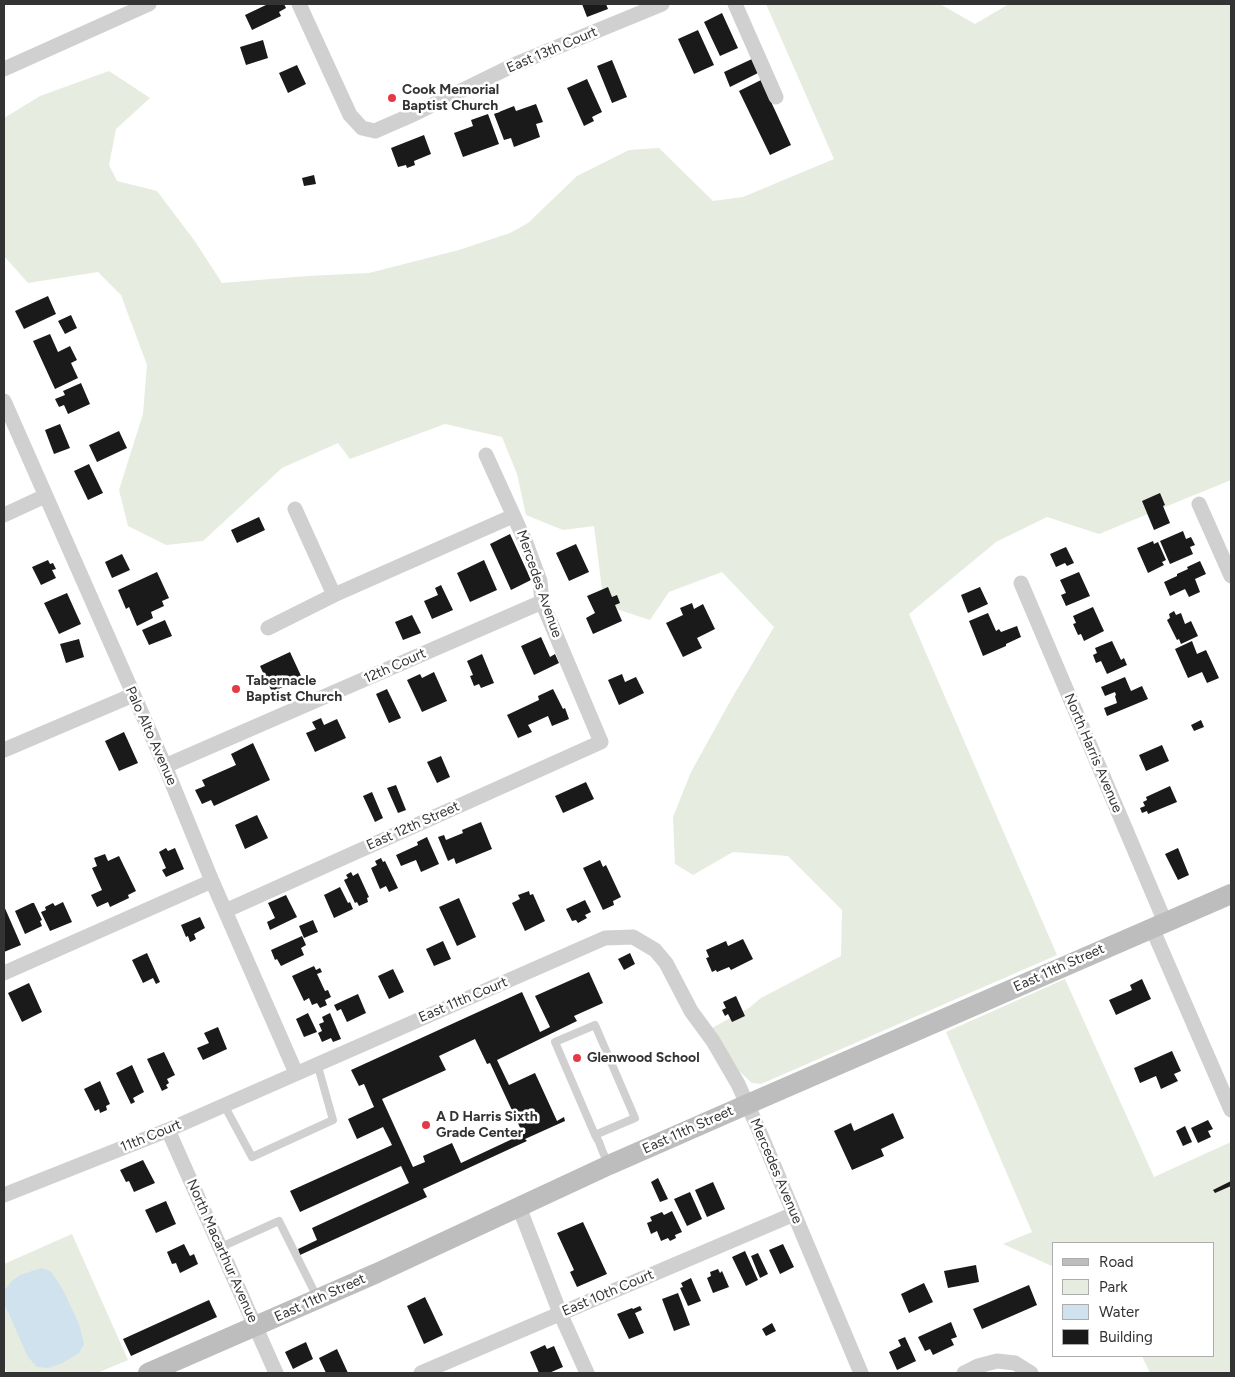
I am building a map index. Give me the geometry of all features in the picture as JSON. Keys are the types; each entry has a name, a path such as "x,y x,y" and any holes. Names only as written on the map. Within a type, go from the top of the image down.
{"main road":[{"name":"East 11th Street","path":"148,1373 318,1299 748,1104 1231,894"}],"street":[{"path":"4,68 149,4"},
{"name":"East 13th Court","path":"299,4 350,114 362,128 375,131 516,64 662,4"},
{"path":"734,4 776,97"},
{"name":"Palo Alto Avenue","path":"4,401 165,766 212,882 296,1073"},
{"name":"Mercedes Avenue","path":"486,455 526,543 540,581 542,602 601,742"},
{"path":"4,515 45,496"},
{"path":"1199,504 1231,576"},
{"path":"295,508 334,595"},
{"path":"268,628 334,595 513,516"},
{"name":"North Harris Avenue","path":"1021,583 1231,1110"},
{"name":"12th Court","path":"165,766 542,602"},
{"path":"4,750 133,695"},
{"name":"East 12th Street","path":"225,911 601,742"},
{"path":"4,973 212,882"},
{"name":"Mercedes Avenue","path":"633,937 655,950 666,963 690,1011 713,1041 748,1104 861,1373"},
{"name":"East 11th Court","path":"296,1073 605,938 633,937"},
{"name":"11th Court","path":"4,1195 168,1130 296,1073"},
{"name":"North Macarthur Avenue","path":"168,1130 276,1373"},
{"path":"519,1207 560,1313 587,1373"},
{"name":"East 10th Court","path":"422,1373 794,1214"},
{"path":"964,1373 978,1366 997,1361 1015,1363 1031,1373"}],"lane":[{"path":"596,1135 634,1118 595,1024 556,1042 609,1166"},
{"path":"224,1105 252,1156 333,1120 317,1063"},
{"path":"221,1247 279,1221 318,1299"}],"green space":[{"path":"766,4 940,4 975,24 1009,4 1231,4 1231,480 1099,534 1047,517 996,542 909,614 1057,955 761,1084 752,1083 739,1071 712,1028 749,1008 761,998 841,956 842,910 788,856 733,852 693,875 675,864 673,817 691,772 774,627 722,572 669,592 650,620 604,605 594,526 563,530 526,515 517,474 502,437 445,424 350,459 338,443 282,468 203,541 166,545 128,526 119,490 143,414 147,365 121,295 98,272 28,283 4,256 4,118 40,96 109,71 150,98 116,129 109,165 117,181 157,191 194,240 222,283 369,273 459,250 510,233 528,223 577,176 629,150 659,148 713,201 743,197 834,159"},
{"path":"1065,979 1154,1177 1231,1142 1231,1373 1150,1373 1142,1357 1215,1357 1215,1242 1052,1242 1052,1266 1003,1244 1032,1232 946,1032"},
{"path":"72,1234 128,1360 97,1373 7,1373 4,1365 4,1264"}],"water":[{"path":"41,1268 52,1273 63,1290 79,1324 84,1344 79,1353 62,1363 48,1368 37,1367 28,1357 4,1303 4,1291 12,1281 20,1275"}],"building":[{"path":"268,4 284,4 286,8 279,12 281,16 252,30 245,15"},
{"path":"582,4 606,4 608,9 587,17"},
{"path":"722,13 738,48 720,56 704,22"},
{"path":"698,30 714,65 694,74 678,39"},
{"path":"263,40 268,58 246,65 240,47"},
{"path":"752,59 758,73 730,87 724,72"},
{"path":"612,60 627,97 612,103 597,66"},
{"path":"297,65 306,84 288,93 279,73"},
{"path":"587,79 602,112 592,117 594,121 584,126 567,88"},
{"path":"761,80 791,145 770,155 739,91"},
{"path":"536,104 543,122 536,124 540,137 514,147 511,138 504,140 494,114 514,106 516,111"},
{"path":"488,114 499,144 463,157 454,133 473,126 471,120"},
{"path":"424,135 431,154 414,161 415,165 407,168 406,165 398,167 391,148"},
{"path":"314,175 316,184 304,186 302,178"},
{"path":"48,296 56,314 24,329 15,311"},
{"path":"71,315 77,328 65,334 58,321"},
{"path":"50,334 58,352 70,346 77,360 71,363 78,378 55,389 33,341"},
{"path":"81,383 90,404 68,414 64,405 59,407 55,399 65,395 63,391"},
{"path":"60,424 70,448 54,454 45,430"},
{"path":"119,431 127,448 97,462 89,445"},
{"path":"89,464 103,493 88,500 74,471"},
{"path":"1160,493 1170,523 1154,530 1142,501"},
{"path":"259,517 265,530 237,543 231,530"},
{"path":"1183,531 1186,539 1191,537 1195,545 1190,547 1193,554 1170,564 1160,541"},
{"path":"510,534 531,580 511,590 490,544"},
{"path":"1153,541 1154,544 1158,542 1166,560 1162,562 1164,565 1148,573 1137,548"},
{"path":"576,544 589,572 569,581 556,553"},
{"path":"1066,547 1074,563 1067,566 1065,563 1056,567 1050,554"},
{"path":"122,554 130,570 112,578 105,562"},
{"path":"48,560 50,564 53,563 56,569 52,570 56,578 41,585 32,567"},
{"path":"484,560 497,590 470,602 457,573"},
{"path":"1200,561 1206,574 1195,579 1200,592 1189,597 1185,589 1170,596 1164,582"},
{"path":"157,572 169,598 162,601 164,606 151,612 153,618 137,626 129,607 126,609 118,590"},
{"path":"1079,572 1090,596 1066,606 1061,595 1066,593 1060,580"},
{"path":"441,585 453,610 432,619 424,601 438,595 435,588"},
{"path":"608,587 612,597 617,595 620,603 615,605 622,621 593,634 586,618 595,613 587,596"},
{"path":"980,587 988,604 968,613 961,595"},
{"path":"67,593 81,624 59,634 44,603"},
{"path":"692,603 694,609 703,604 715,629 697,638 702,648 683,657 666,623 683,615 680,608"},
{"path":"1093,607 1104,631 1084,641 1081,634 1078,635 1073,624 1076,623 1073,616"},
{"path":"1174,611 1176,615 1181,613 1185,624 1191,621 1198,636 1181,644 1179,639 1177,640 1167,620 1170,618 1169,614"},
{"path":"988,613 996,631 999,629 1001,632 1017,626 1021,637 983,656 969,621"},
{"path":"412,615 421,633 403,640 395,622"},
{"path":"165,620 172,636 149,645 142,630"},
{"path":"541,637 550,657 555,654 559,663 534,675 521,646"},
{"path":"79,639 84,657 66,663 60,644"},
{"path":"1112,641 1121,660 1124,658 1127,665 1107,674 1101,661 1096,663 1093,655 1097,653 1095,648"},
{"path":"1192,641 1197,654 1206,650 1219,678 1207,683 1202,672 1188,678 1175,649"},
{"path":"290,652 302,678 272,692 260,666"},
{"path":"482,654 494,683 481,688 479,684 474,686 470,676 473,675 467,661"},
{"path":"434,672 447,701 422,712 407,680 420,674 422,678"},
{"path":"622,674 625,682 636,677 644,693 619,705 608,680"},
{"path":"1125,677 1131,691 1142,686 1148,699 1107,716 1104,708 1117,703 1116,695 1115,692 1105,696 1101,687"},
{"path":"387,689 401,718 389,723 376,694"},
{"path":"553,689 563,709 565,708 569,719 552,726 548,716 528,725 532,732 518,738 507,715 539,700 538,696"},
{"path":"321,718 324,725 337,719 346,738 315,752 306,733 316,729 312,722"},
{"path":"1201,720 1204,727 1194,731 1191,725"},
{"path":"124,732 138,763 119,771 105,741"},
{"path":"253,743 270,780 214,806 211,800 202,804 195,790 205,786 202,780 236,765 231,754"},
{"path":"1162,745 1169,761 1146,771 1139,755"},
{"path":"441,756 450,777 437,783 427,762"},
{"path":"586,782 594,799 563,813 555,796"},
{"path":"396,785 406,810 398,813 387,788"},
{"path":"1170,786 1177,802 1148,814 1147,811 1142,813 1140,808 1145,806 1143,802 1147,800 1146,797"},
{"path":"372,792 383,818 375,822 363,796"},
{"path":"257,815 268,838 245,849 235,825"},
{"path":"481,822 492,849 456,864 454,858 448,861 438,837 444,835 446,840 463,833 462,830"},
{"path":"427,837 439,864 421,872 416,860 401,866 396,855 418,845 417,842"},
{"path":"166,848 168,851 175,848 184,869 166,877 162,870 166,868 159,852"},
{"path":"1178,848 1189,875 1178,880 1165,854"},
{"path":"105,854 108,861 119,856 136,891 128,895 129,898 110,907 108,902 97,907 91,895 102,890 92,868 97,866 94,858"},
{"path":"381,858 383,862 385,861 398,888 389,892 386,886 380,889 371,868 377,865 375,861"},
{"path":"600,860 603,867 606,865 621,897 613,901 614,905 603,910 583,868"},
{"path":"351,872 353,876 358,873 369,897 367,898 368,902 359,906 357,902 355,903 344,880 348,878 346,875"},
{"path":"340,887 353,909 334,918 324,895"},
{"path":"529,891 530,895 533,894 545,921 525,931 512,903 520,899 518,895"},
{"path":"286,895 297,917 270,930 267,922 275,918 268,903"},
{"path":"459,898 476,937 457,946 439,907"},
{"path":"585,900 591,912 585,915 587,918 578,923 576,920 572,921 566,909"},
{"path":"63,902 72,922 50,931 41,912 46,910 45,907 53,903 55,906"},
{"path":"34,903 42,920 40,921 42,926 25,934 15,911"},
{"path":"4,906 21,945 4,952"},
{"path":"200,917 205,928 194,934 196,939 190,942 181,925"},
{"path":"313,920 318,932 304,938 299,926"},
{"path":"302,936 306,945 301,948 304,955 281,966 277,959 275,960 271,950"},
{"path":"743,939 753,959 731,970 729,967 712,972 706,958 709,957 706,950 726,941 728,946"},
{"path":"443,941 451,959 434,966 426,949"},
{"path":"147,953 160,982 156,984 153,978 143,983 132,960"},
{"path":"630,953 635,964 624,970 618,959"},
{"path":"314,966 316,970 320,968 322,972 317,974 325,991 328,990 331,997 325,1000 327,1005 320,1008 317,1003 312,1005 309,998 304,1001 292,976"},
{"path":"393,969 404,992 389,999 378,976"},
{"path":"589,972 603,1003 574,1016 577,1021 497,1060 509,1085 535,1073 557,1121 564,1117 565,1121 525,1139 527,1141 423,1189 427,1197 300,1255 298,1249 317,1240 312,1228 409,1183 401,1166 300,1212 290,1191 392,1145 383,1127 357,1139 348,1119 374,1107 364,1084 359,1086 351,1070 522,992 540,1032 550,1027 535,996","holes":["475,1039 487,1064 490,1063 523,1134 461,1163 452,1143 423,1156 425,1162 413,1167 382,1099 446,1070 439,1056"]},
{"path":"1142,979 1151,999 1116,1015 1109,1000 1132,990 1130,985"},
{"path":"29,983 42,1012 22,1022 8,993"},
{"path":"358,994 366,1013 347,1022 341,1009 337,1011 334,1005"},
{"path":"736,996 745,1016 732,1022 728,1014 725,1016 722,1010 726,1008 723,1002"},
{"path":"308,1013 317,1032 304,1037 296,1019"},
{"path":"330,1013 341,1039 333,1042 331,1038 322,1042 318,1033 322,1031 319,1024 324,1022 322,1017"},
{"path":"218,1027 227,1049 203,1060 197,1048 209,1043 204,1033"},
{"path":"1172,1051 1181,1071 1174,1074 1178,1081 1161,1089 1156,1076 1140,1083 1134,1068"},
{"path":"164,1052 175,1075 167,1079 169,1083 166,1085 168,1088 162,1091 147,1059"},
{"path":"132,1065 144,1092 133,1098 135,1102 131,1104 116,1073"},
{"path":"100,1081 110,1104 106,1106 107,1110 100,1113 99,1109 95,1111 84,1089"},
{"path":"893,1113 904,1138 881,1149 884,1156 852,1170 834,1131 851,1123 854,1131"},
{"path":"1208,1120 1213,1129 1208,1131 1211,1137 1198,1143 1191,1128"},
{"path":"1185,1126 1192,1142 1183,1146 1176,1131"},
{"path":"143,1160 155,1183 134,1192 129,1181 126,1182 120,1170"},
{"path":"658,1178 668,1199 660,1202 651,1182"},
{"path":"1231,1181 1231,1186 1215,1193 1213,1190"},
{"path":"713,1182 725,1209 707,1217 695,1190"},
{"path":"690,1192 702,1219 687,1226 674,1199"},
{"path":"166,1201 176,1224 156,1233 145,1210"},
{"path":"672,1211 682,1232 675,1235 676,1238 670,1241 668,1238 661,1241 657,1231 651,1234 647,1223 652,1221 650,1217 662,1212 664,1215"},
{"path":"583,1222 607,1274 577,1287 570,1272 574,1270 557,1233"},
{"path":"184,1244 190,1256 194,1254 198,1264 180,1273 176,1263 172,1264 167,1252"},
{"path":"783,1244 794,1267 780,1274 769,1250"},
{"path":"745,1251 758,1280 746,1286 732,1257"},
{"path":"758,1253 768,1274 760,1278 751,1256"},
{"path":"976,1265 979,1282 948,1288 944,1271"},
{"path":"718,1269 720,1273 722,1271 729,1287 713,1293 707,1278 711,1276 710,1272"},
{"path":"691,1278 701,1301 688,1306 680,1288 683,1287 681,1283"},
{"path":"924,1283 933,1302 909,1313 901,1294"},
{"path":"1029,1285 1037,1305 982,1329 973,1309"},
{"path":"678,1293 690,1325 674,1331 662,1299"},
{"path":"425,1297 443,1335 424,1344 407,1306"},
{"path":"209,1300 217,1317 131,1356 123,1339"},
{"path":"640,1306 642,1310 635,1313 644,1333 629,1339 617,1314"},
{"path":"951,1322 957,1337 951,1339 954,1345 933,1355 930,1349 925,1351 918,1337"},
{"path":"772,1323 776,1331 766,1336 762,1329"},
{"path":"905,1337 916,1361 897,1370 889,1352 901,1346 898,1340"},
{"path":"306,1342 313,1359 293,1369 285,1352"},
{"path":"545,1345 547,1349 554,1346 563,1367 549,1373 539,1373 530,1352"},
{"path":"337,1349 348,1373 326,1373 319,1358"}],"place":[{"name":"Cook Memorial Baptist Church","path":"392,98"},
{"name":"Tabernacle Baptist Church","path":"236,689"},
{"name":"Glenwood School","path":"577,1058"},
{"name":"A D Harris Sixth Grade Center","path":"426,1125"}]}
